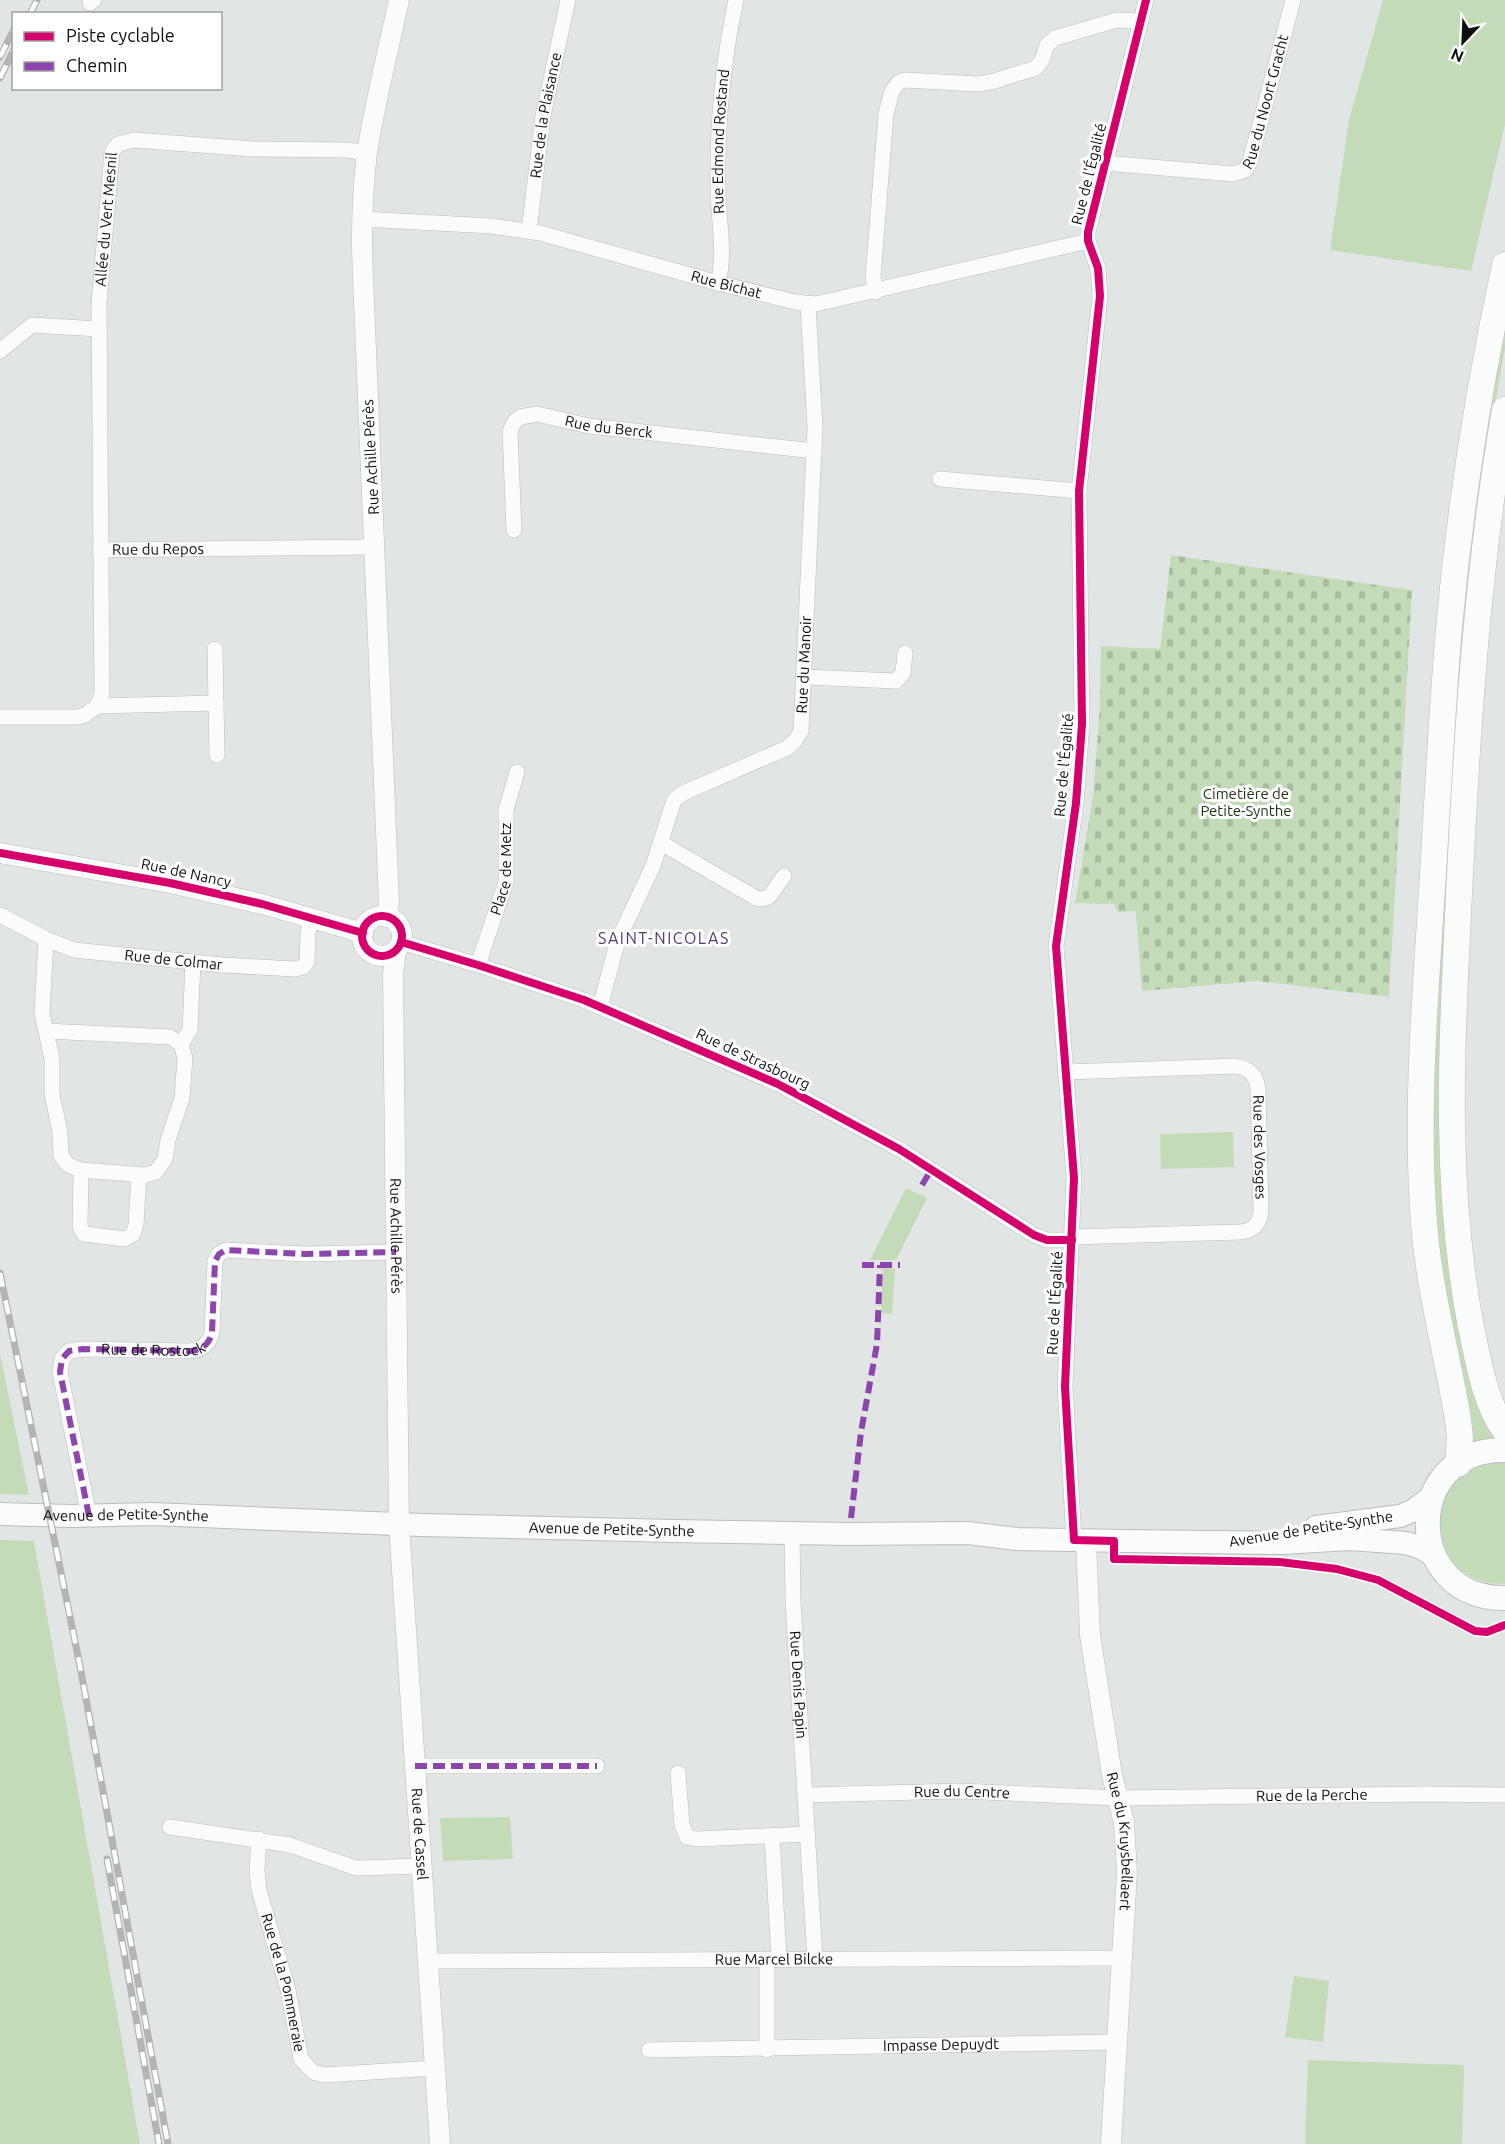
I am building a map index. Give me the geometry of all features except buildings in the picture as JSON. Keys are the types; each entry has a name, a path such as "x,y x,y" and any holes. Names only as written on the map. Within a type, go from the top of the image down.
{"highway":[{"path":"1458,1464 1460,1447 1458,1419 1430,1269 1424,1220 1420,1134 1423,1010 1439,751 1452,602 1472,439 1505,265"},
{"path":"1505,410 1482,577 1469,719 1456,961 1451,1141 1457,1235 1472,1330 1492,1405 1505,1430"}],"main road":[{"path":"1505,1450 1480,1453 1458,1464 1440,1481 1431,1497 1427,1515 1427,1529 1434,1555 1444,1571 1469,1591 1496,1597 1505,1613"},
{"name":"Avenue de Petite-Synthe","path":"1222,1543 1400,1516 1414,1510 1431,1497"},
{"name":"Avenue de Petite-Synthe","path":"0,1514 89,1516 142,1514 399,1524 792,1533 968,1533 1017,1539 1222,1543 1282,1544 1339,1539 1412,1544 1434,1555"}],"street":[{"name":"Rue Achille Pérès","path":"387,917 388,863 362,219 368,153 399,0"},
{"name":"Rue de la Plaisance","path":"529,231 544,109 568,0"},
{"name":"Rue Edmond Rostand","path":"718,284 723,256 718,187 721,110 736,0"},
{"name":"Rue de l'Égalité","path":"1080,1540 1066,1432 1065,1387 1074,1168 1056,938 1076,803 1082,724 1079,490 1100,296 1098,268 1088,241 1090,219 1146,0"},
{"name":"Rue du Noort Gracht","path":"1105,163 1233,174 1245,170 1250,162 1293,0"},
{"path":"876,292 873,278 885,132 890,98 895,86 904,80 912,79 978,84 1000,80 1036,68 1042,60 1047,45 1055,38 1117,20 1141,21"},
{"name":"Allée du Vert Mesnil","path":"100,550 100,292 112,152 118,144 134,140 253,150 348,150 368,153"},
{"name":"Rue Bichat","path":"362,219 491,226 529,231 565,239 718,284 808,304 823,304 1088,241"},
{"name":"Rue du Manoir","path":"600,1007 618,940 653,866 669,812 678,796 782,751 795,741 801,731 815,405 808,304"},
{"path":"0,351 25,328 36,324 99,329"},
{"name":"Rue du Berck","path":"514,530 510,431 515,421 528,414 596,426 814,451"},
{"path":"940,479 1079,490"},
{"name":"Rue du Repos","path":"97,706 102,694 100,550 375,546"},
{"path":"215,649 217,755"},
{"path":"805,677 896,681 903,674 905,653"},
{"path":"0,717 78,717 97,706 216,703"},
{"name":"Place de Metz","path":"478,965 506,882 505,818 509,794 517,772"},
{"path":"661,843 756,898 769,897 784,876"},
{"name":"Rue de Nancy","path":"0,853 170,883 262,904 363,933"},
{"name":"Rue de Colmar","path":"0,915 46,939 74,950 193,963 287,968 301,968 307,962 308,933 312,918"},
{"path":"387,917 394,920 400,927 402,935 398,946 384,956 372,953 365,944 363,933 373,918 387,917"},
{"path":"46,939 42,1013 52,1059 52,1094 60,1132 61,1155 68,1165 81,1170 139,1175 156,1172 165,1159 168,1140 182,1098 185,1058 181,1044 170,1037 46,1031"},
{"name":"Rue Achille Pérès","path":"398,946 393,974 399,1524"},
{"name":"Rue de Strasbourg","path":"398,946 478,965 600,1007 794,1092 899,1149 1038,1237 1051,1241 1072,1239"},
{"path":"181,1044 190,1030 193,963"},
{"name":"Rue des Vosges","path":"1065,1072 1236,1066 1252,1071 1257,1079 1258,1089 1261,1210 1258,1223 1253,1229 1240,1232 1072,1239"},
{"path":"81,1170 80,1227 84,1234 93,1237 125,1239 133,1234 136,1225 139,1175"},
{"name":"Rue de Rostock","path":"89,1516 60,1376 61,1362 66,1353 78,1349 190,1351 204,1347 212,1333 215,1262 219,1254 226,1250 305,1254 396,1252"},
{"name":"Rue de Cassel","path":"399,1524 440,2144"},
{"name":"Rue Denis Papin","path":"792,1533 793,1601 815,1959"},
{"name":"Rue du Kruysbellaert","path":"1080,1540 1090,1635 1112,1775 1124,1823 1127,1862 1111,2144"},
{"path":"415,1766 597,1766"},
{"path":"678,1773 682,1825 687,1837 697,1839 808,1834"},
{"name":"Rue du Centre","path":"806,1795 959,1791 1118,1798"},
{"name":"Rue de la Perche","path":"1118,1798 1505,1795"},
{"path":"170,1827 259,1839 298,1848 356,1868 422,1866"},
{"path":"767,2050 773,1958 772,1836"},
{"name":"Rue de la Pommeraie","path":"259,1839 256,1869 259,1890 288,1990 299,2052 304,2064 313,2072 324,2075 435,2068"},
{"name":"Rue Marcel Bilcke","path":"428,1961 1122,1958"},
{"name":"Impasse Depuydt","path":"649,2050 767,2050 970,2043 1116,2042"}],"green space":[{"path":"1383,0 1505,0 1505,124 1471,271 1330,250 1349,120"},
{"path":"1505,308 1505,348 1491,427 1442,1192 1448,1260 1464,1347 1480,1407 1497,1441 1468,1447 1437,1235 1432,1138 1433,1056 1461,599"},
{"name":"Cimetière de Petite-Synthe","path":"1171,555 1412,590 1389,997 1258,981 1142,991 1136,911 1118,912 1114,904 1075,903 1093,797 1100,707 1101,646 1160,649"},
{"path":"1233,1132 1234,1167 1161,1169 1160,1134"},
{"path":"906,1188 927,1198 896,1260 870,1260"},
{"path":"883,1268 895,1269 892,1314 881,1313"},
{"path":"0,1354 29,1495 0,1494"},
{"path":"1497,1462 1505,1463 1505,1584 1476,1579 1464,1572 1448,1552 1441,1526 1444,1501 1455,1482 1471,1470"},
{"path":"0,1540 34,1541 140,2144 0,2144"},
{"path":"510,1817 513,1859 443,1861 440,1818"},
{"path":"1294,1976 1329,1981 1323,2042 1285,2037"},
{"path":"1308,2060 1464,2065 1462,2144 1305,2144"}],"railway":[{"path":"31,12 37,0"},
{"path":"0,57 12,33"},
{"path":"0,78 12,53"},
{"path":"0,1273 80,1666 168,2144"},
{"path":"107,1859 159,2144"}],"marked path":[{"path":"922,1185 931,1170"},
{"path":"89,1516 60,1372 62,1359 69,1351 83,1349 190,1351 204,1346 212,1333 215,1261 219,1254 226,1250 305,1254 396,1252"},
{"path":"862,1265 900,1265"},
{"path":"851,1518 861,1432 877,1344 880,1265"},
{"path":"415,1766 597,1766"}],"cycle path":[{"path":"1146,0 1088,232 1088,241 1098,268 1100,296 1079,491 1082,724 1076,803 1056,946 1074,1178 1065,1387 1074,1540 1114,1541 1114,1559 1280,1562 1337,1569 1378,1580 1475,1631 1487,1632 1505,1625"},
{"path":"0,853 170,883 262,904 363,933"},
{"path":"382,916 396,922 402,936 396,950 382,956 368,950 362,936 368,922 382,916"},
{"path":"401,942 584,1000 778,1084 899,1149 1034,1235 1047,1240 1072,1240"}],"district":[{"name":"SAINT-NICOLAS","path":"664,938"}]}
